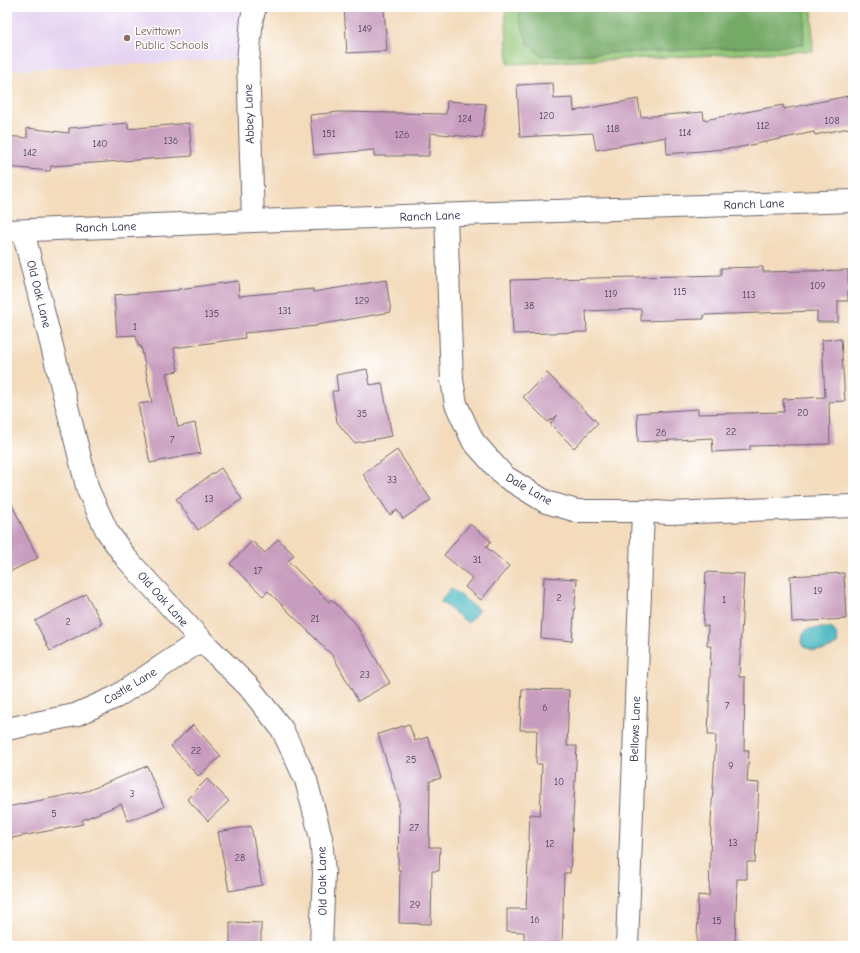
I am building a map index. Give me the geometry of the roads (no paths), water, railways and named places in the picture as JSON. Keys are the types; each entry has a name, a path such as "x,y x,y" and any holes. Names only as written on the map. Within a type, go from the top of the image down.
{"street":[{"name":"Abbey Lane","path":"253,222 248,61 252,18 255,7"},
{"name":"Ranch Lane","path":"15,231 853,201"},
{"name":"Dale Lane","path":"446,215 452,380 456,404 473,441 504,476 546,502 576,511 643,511 669,513 853,506"},
{"name":"Old Oak Lane","path":"15,231 88,490 107,531 126,558 201,640 249,687 282,729 306,780 322,845 324,872 321,946"},
{"name":"Bellows Lane","path":"627,946 643,511"},
{"name":"Castle Lane","path":"7,729 74,715 116,697 201,640"}],"water":[{"path":"451,588 479,610 468,623 440,601"},
{"path":"808,629 833,629 836,632 838,639 837,644 833,647 823,650 813,650 801,642 802,634"}],"place":[{"name":"Levittown Public Schools","path":"127,38"}]}
